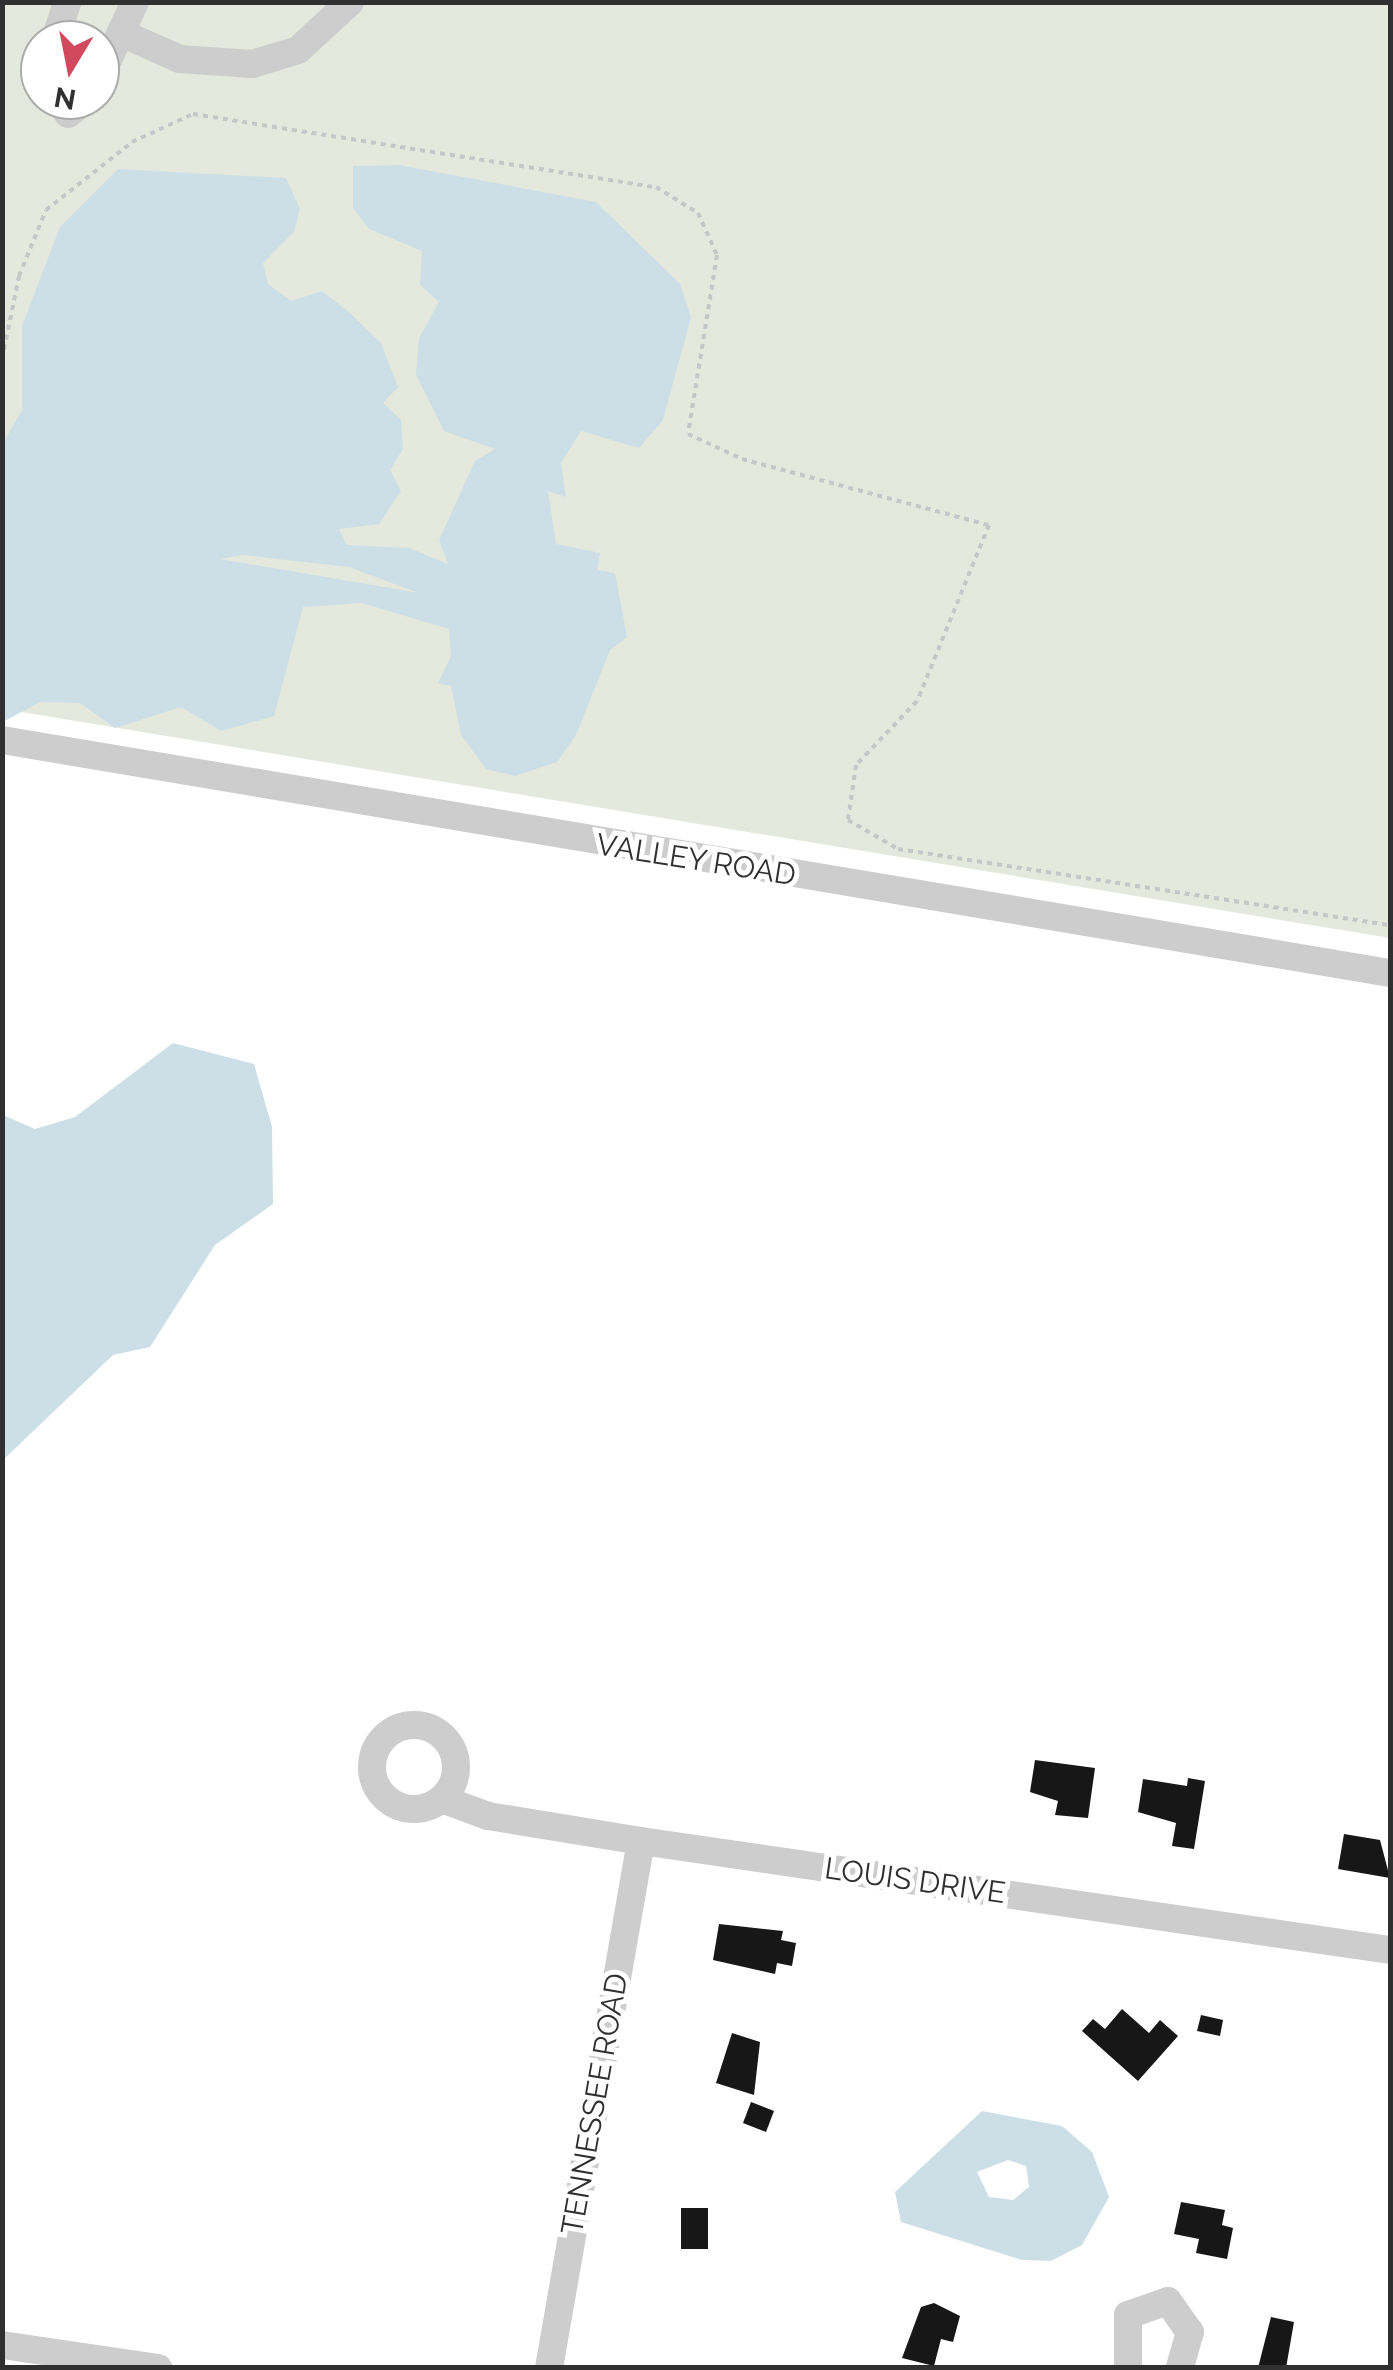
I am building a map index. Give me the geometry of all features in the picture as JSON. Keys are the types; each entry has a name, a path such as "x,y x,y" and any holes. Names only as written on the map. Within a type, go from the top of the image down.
{"street":[{"path":"120,50 130,37 136,2"},
{"path":"130,37 216,66 252,64 298,50 350,2"},
{"name":"VALLEY ROAD","path":"2,740 1390,972"},
{"name":"LOUIS DRIVE","path":"442,1798 488,1816 1390,1950"},
{"name":"TENNESSEE ROAD","path":"549,2368 641,1840"},
{"path":"1128,2368 1128,2315 1168,2301 1190,2332 1180,2368"},
{"path":"2,2344 158,2368"}],"path":[{"path":"2,359 25,257 53,201 132,142 194,114 656,187 698,213 717,255 688,434 742,458 990,525 917,701 856,765 848,820 898,849 1390,925"}],"shaded area":[{"path":"2,3 1390,3 1390,938 3,709"},
{"path":"399,165 596,202 680,284 691,317 663,420 639,448 581,431 561,463 566,497 548,491 556,544 600,553 597,570 615,573 627,637 610,650 576,735 557,762 515,776 486,769 461,735 451,686 438,683 451,656 449,629 362,603 303,607 274,716 221,731 181,707 115,728 80,703 40,702 3,722 2,445 22,410 22,326 60,227 118,169 286,178 300,209 294,232 263,263 268,284 291,301 322,291 350,313 381,343 398,387 383,403 401,420 403,449 390,470 401,491 379,524 339,529 347,545 409,548 448,564 439,540 475,461 495,449 444,431 416,375 419,338 439,302 420,285 422,251 369,229 353,208 353,166","holes":["243,555 349,567 419,593 220,559"]},
{"path":"173,1043 254,1064 272,1127 273,1204 215,1245 150,1347 113,1355 3,1460 3,1115 35,1129 75,1117"},
{"path":"982,2111 1062,2126 1092,2152 1109,2197 1082,2245 1051,2261 1022,2260 901,2222 895,2192","holes":["1008,2160 1026,2166 1029,2187 1013,2200 989,2197 977,2172"]}],"building":[{"path":"1035,1760 1095,1768 1088,1818 1055,1815 1058,1801 1030,1792"},
{"path":"1188,1778 1205,1781 1194,1849 1172,1846 1176,1823 1138,1812 1143,1779 1187,1786"},
{"path":"1344,1834 1380,1840 1390,1878 1338,1869"},
{"path":"719,1924 783,1931 781,1940 796,1943 792,1966 777,1963 775,1974 713,1960"},
{"path":"1122,2009 1149,2033 1160,2020 1178,2036 1138,2081 1082,2031 1093,2019 1105,2029"},
{"path":"1201,2015 1223,2020 1220,2036 1197,2031"},
{"path":"732,2033 760,2042 754,2095 716,2083"},
{"path":"751,2102 774,2111 766,2132 743,2123"},
{"path":"1181,2202 1225,2210 1222,2225 1233,2228 1227,2259 1196,2253 1199,2239 1174,2234"},
{"path":"681,2208 708,2208 708,2249 681,2249"},
{"path":"934,2303 960,2316 953,2342 941,2339 934,2366 902,2358 921,2307"},
{"path":"1271,2317 1294,2322 1286,2368 1258,2368"}]}
